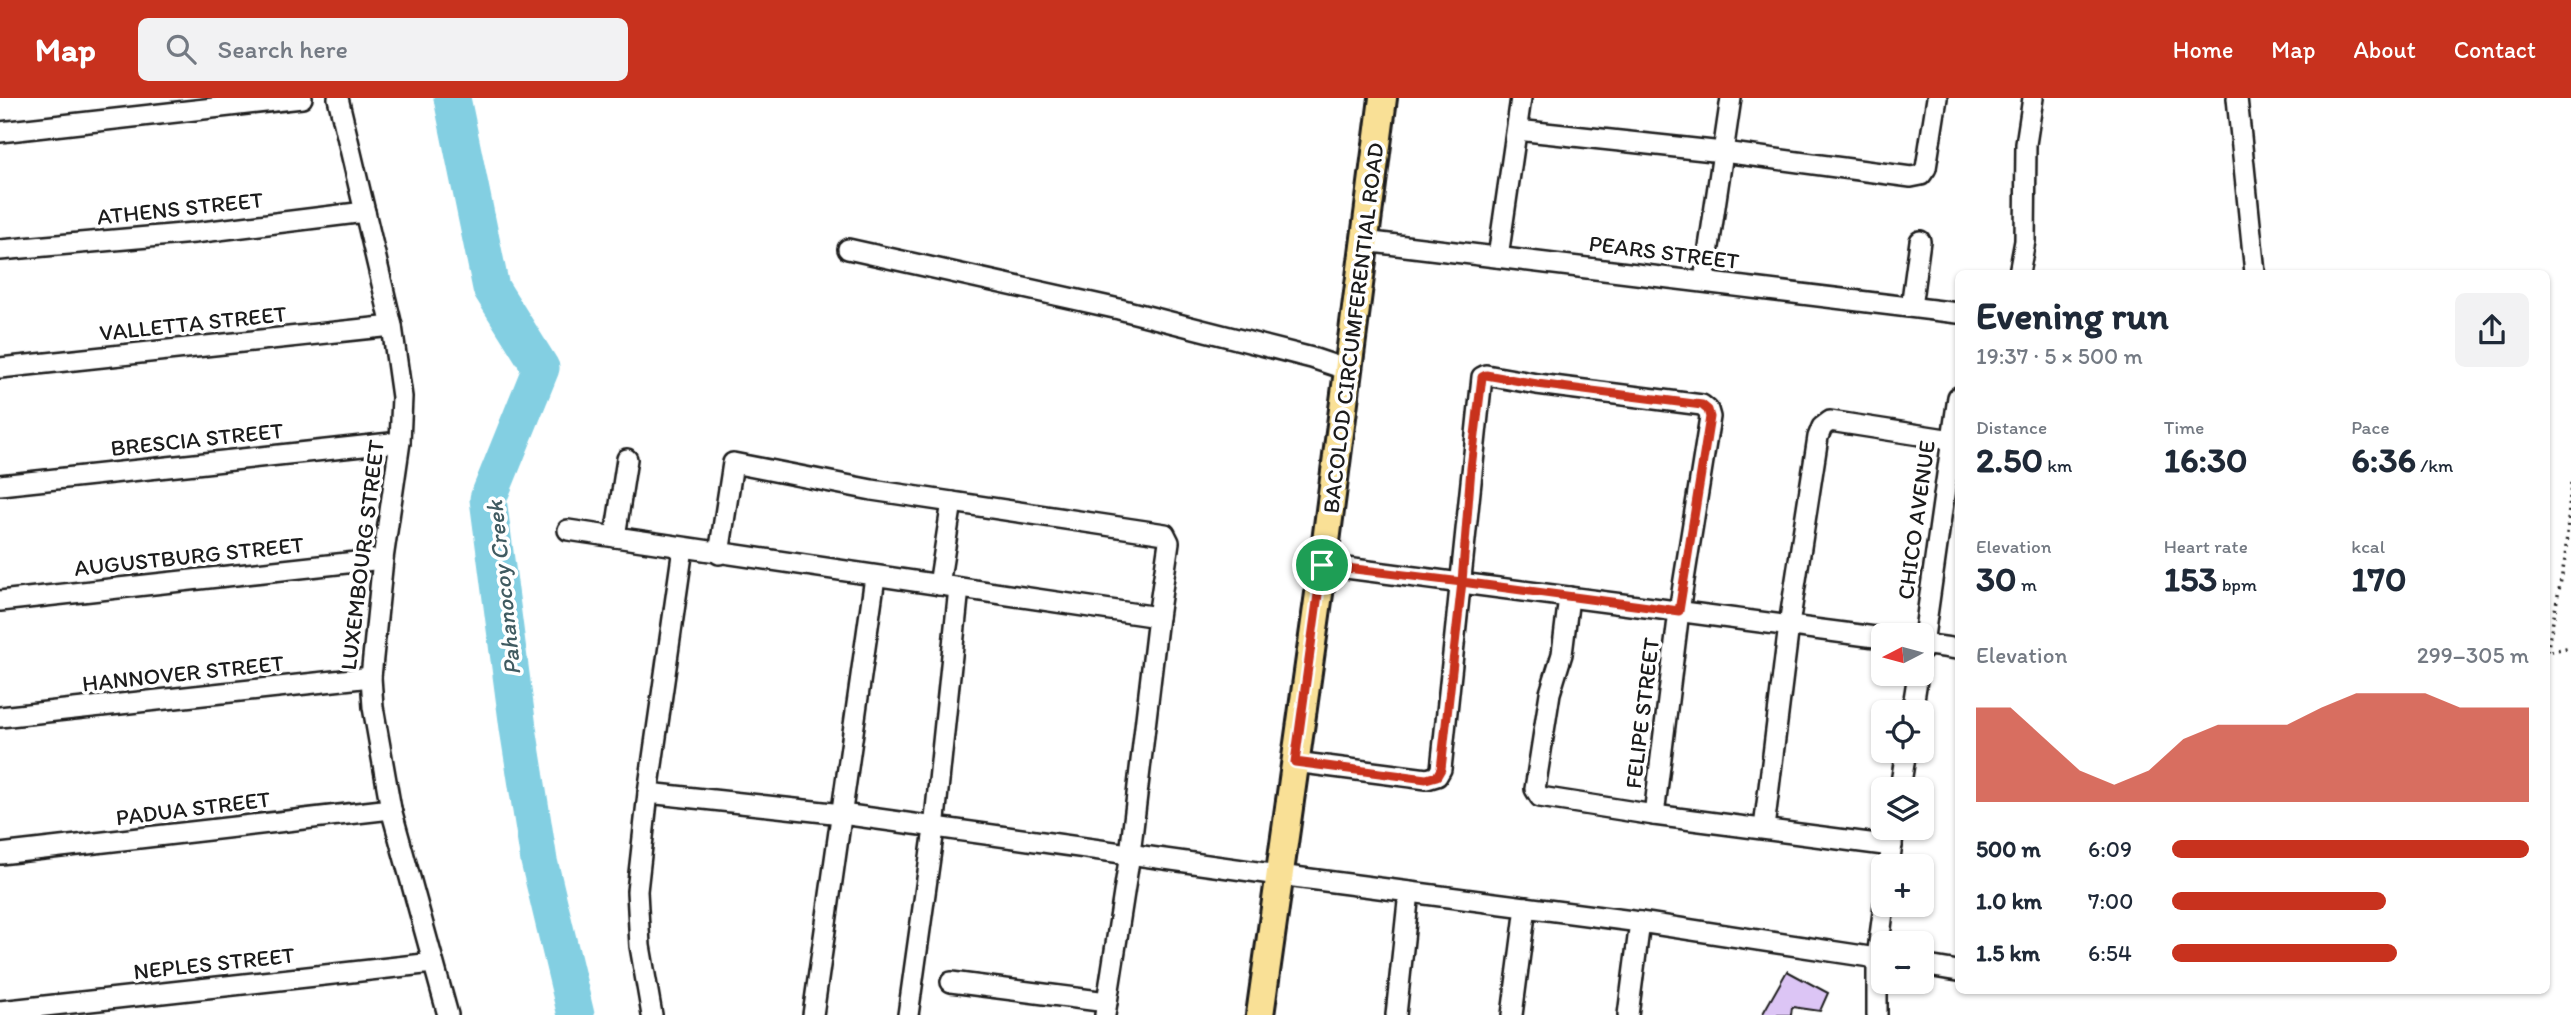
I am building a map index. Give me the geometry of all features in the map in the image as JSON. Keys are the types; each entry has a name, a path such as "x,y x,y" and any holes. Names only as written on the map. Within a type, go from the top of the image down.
{"main road":[{"name":"BACOLOD CIRCUMFERENTIAL ROAD","path":"1260,1015 1383,98"}],"street":[{"path":"0,132 302,98"},
{"name":"LUXEMBOURG STREET","path":"338,98 392,326 402,397 400,442 383,559 371,677 373,707 391,810 448,1015"},
{"path":"1498,257 1521,98"},
{"path":"1704,281 1731,98"},
{"path":"1517,130 1723,152 1911,177 1921,175 1926,168 1937,98"},
{"path":"2020,270 2025,241 2026,144 2033,98"},
{"path":"2237,98 2255,270"},
{"name":"ATHENS STREET","path":"0,250 194,233 365,212"},
{"name":"PEARS STREET","path":"1364,241 1955,313"},
{"path":"1911,307 1920,241"},
{"path":"848,249 1119,309 1312,358 1348,370"},
{"name":"VALLETTA STREET","path":"0,368 392,326"},
{"name":"FELIPE STREET","path":"1462,582 1471,468 1482,377 1486,375 1702,405 1708,410 1710,417 1679,611 1654,815"},
{"name":"CHICO AVENUE","path":"1925,623 1955,418"},
{"path":"1765,828 1788,625 1818,437 1822,427 1830,421 1952,440"},
{"name":"BRESCIA STREET","path":"0,485 400,442"},
{"path":"615,537 627,459"},
{"path":"719,554 733,463 872,490 1165,534 1169,542 1130,854 1106,1009 951,982"},
{"path":"939,586 952,502"},
{"path":"568,530 1158,617"},
{"path":"652,1015 640,946 637,891 648,793 683,548"},
{"name":"AUGUSTBURG STREET","path":"0,601 383,559"},
{"path":"1322,565 1871,636"},
{"path":"813,1015 875,577"},
{"path":"1295,762 1426,779 1437,776 1441,769 1462,582"},
{"path":"908,1015 934,829 959,588"},
{"path":"1569,597 1562,654 1550,693 1535,789 1540,797 1654,815 1765,828 1871,835"},
{"path":"1934,647 1955,649"},
{"name":"HANNOVER STREET","path":"0,718 371,677"},
{"path":"648,793 842,814 934,829 1640,922 1871,958"},
{"name":"PADUA STREET","path":"0,854 391,810"},
{"path":"1396,1015 1409,892"},
{"path":"1512,1015 1526,907"},
{"path":"1628,1015 1640,922"},
{"name":"NEPLES STREET","path":"0,1011 433,964"},
{"path":"1934,967 1955,970"},
{"path":"1877,1015 1878,994"}],"path":[{"path":"2550,636 2565,559 2571,483"},
{"path":"2550,652 2571,648"}],"building":[{"path":"1787,971 1828,993 1820,1011 1792,1007 1791,1015 1762,1015"}],"waterway":[{"name":"Pahanocoy Creek","path":"452,98 491,288 541,368 488,499 518,728 539,861 576,1015"}],"route":[{"path":"1322,565 1295,762 1426,779 1437,776 1441,769 1462,582 1679,611 1710,417 1708,410 1702,405 1486,375 1482,377 1480,384 1462,582 1322,565"}]}
